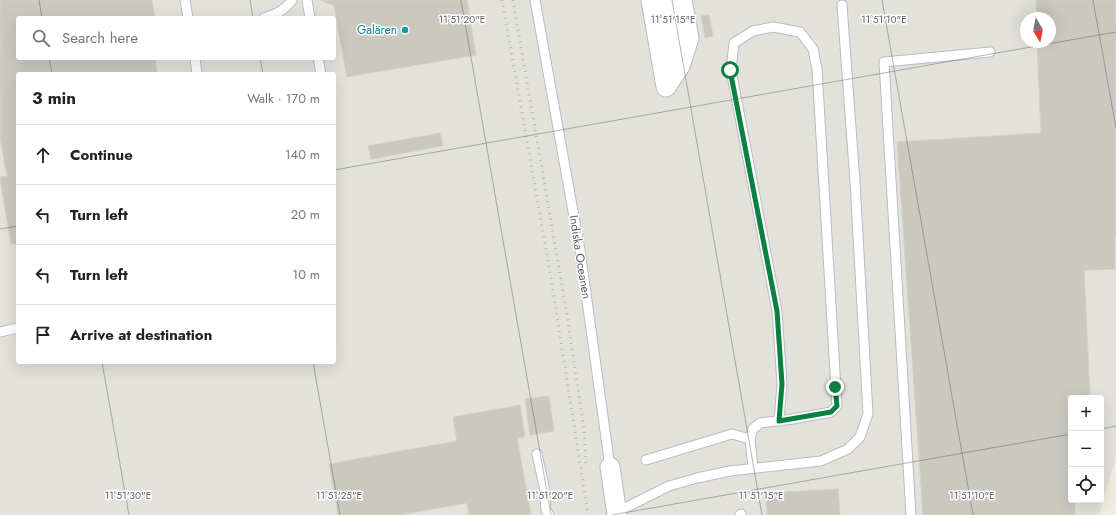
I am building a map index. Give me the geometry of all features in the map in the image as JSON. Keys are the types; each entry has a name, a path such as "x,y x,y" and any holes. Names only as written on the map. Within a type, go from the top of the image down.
{"street":[{"path":"651,0 666,87 680,66 689,38 682,0"},
{"path":"668,0 680,66"},
{"name":"Indiska Oceanen","path":"610,467 617,513"}],"lane":[{"path":"185,0 188,16"},
{"path":"271,16 278,14 287,8 292,0"},
{"path":"307,0 310,16"},
{"name":"Indiska Oceanen","path":"535,0 580,250 610,467"},
{"path":"617,513 669,486 697,478 730,471 821,461 848,449 860,437 868,414 855,189 842,5"},
{"path":"754,468 750,439 753,429 760,423 779,421 831,412 837,406 817,69 813,49 800,32 773,27 753,31 734,43 730,70 777,311 782,384 779,421"},
{"path":"911,515 884,62 990,52"},
{"path":"195,60 198,72"},
{"path":"318,60 321,72"},
{"path":"0,332 16,328"},
{"path":"646,460 732,434 750,439"},
{"path":"537,454 544,486 546,510 549,515"}],"shaded area":[{"path":"0,0 1116,0 1116,457 1104,498 1104,395 1068,395 1068,503 1103,503 1099,515 0,515"}],"building":[{"path":"0,0 152,0 155,16 16,16 16,60 155,60 157,72 16,72 16,243 11,244 0,179 0,177 7,176 0,138"},
{"name":"Galären","path":"321,0 467,0 476,55 347,77 334,6"},
{"path":"1036,0 1116,0 1115,269 1084,270 1090,395 1068,395 1068,503 1075,503 1075,515 923,515 897,142 1041,133 1037,48 1056,48 1056,12 1037,12"},
{"path":"709,15 713,36 705,38 701,16"},
{"path":"440,133 443,146 371,159 368,146"},
{"path":"549,396 554,431 530,435 525,399"},
{"path":"520,405 525,437 517,438 531,515 469,515 467,503 398,515 338,515 329,464 457,441 453,417"},
{"path":"838,489 840,515 767,515 766,493"}],"railway":[{"path":"502,0 550,272 588,515"},
{"path":"513,0 567,315 584,430 586,467"}],"place":[{"name":"Galären","path":"405,30"}],"route":[{"path":"730,70 777,311 782,384 779,421 831,412 837,406 835,387"}]}
